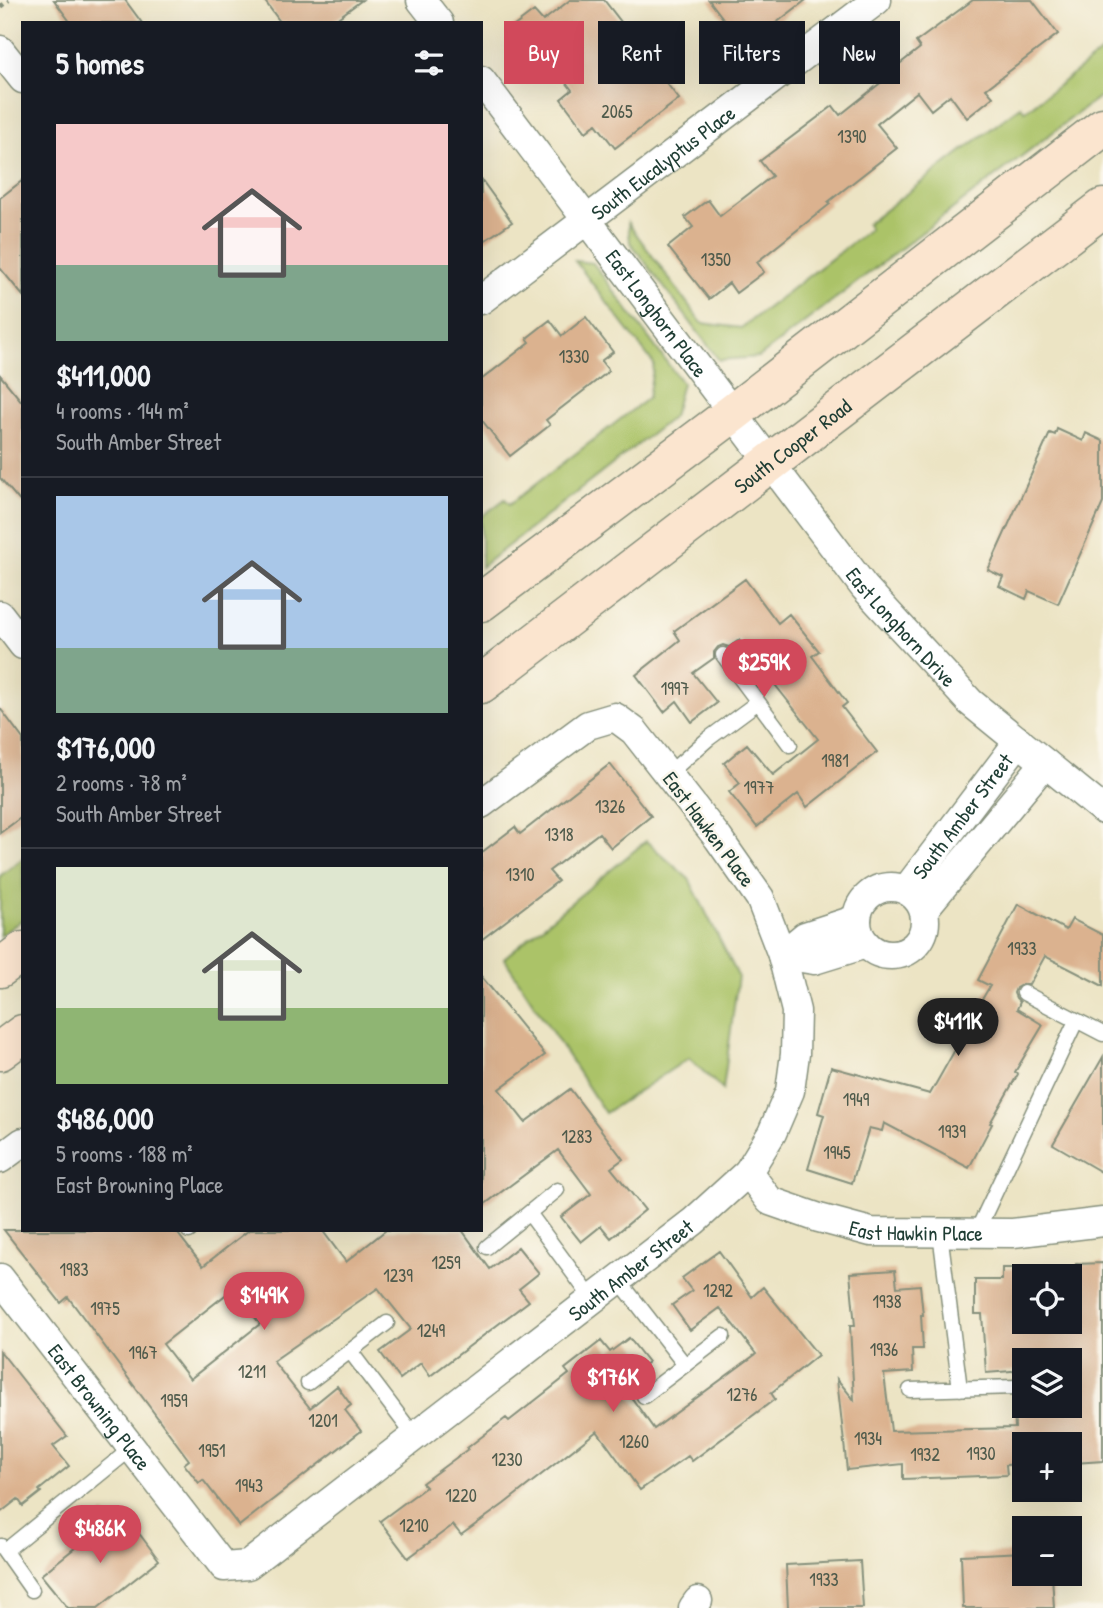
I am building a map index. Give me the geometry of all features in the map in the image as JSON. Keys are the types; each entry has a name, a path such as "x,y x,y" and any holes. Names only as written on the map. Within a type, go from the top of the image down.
{"main road":[{"path":"483,600 733,413 1103,127"},
{"name":"South Cooper Road","path":"483,682 1103,208"},
{"path":"0,968 21,952"},
{"path":"0,1051 21,1035"}],"street":[{"path":"421,0 437,21"},
{"name":"South Eucalyptus Place","path":"483,299 877,0"},
{"path":"0,50 21,76"},
{"name":"East Longhorn Place","path":"483,82 733,413"},
{"name":"East Longhorn Drive","path":"733,413 864,587 971,702 1103,810"},
{"name":"East Hawken Place","path":"483,803 588,725 615,717 634,732 668,774 760,898 782,956"},
{"name":"South Amber Street","path":"915,899 1019,741"},
{"name":"South Amber Street","path":"915,899 1045,763"},
{"name":"South Amber Street","path":"893,886 915,899 926,922 915,946 903,953 890,955 877,952 862,932 860,906 868,895 880,888 893,886"},
{"path":"782,956 805,936 862,932"},
{"name":"South Amber Street","path":"224,1567 248,1565 694,1221 748,1172 772,1133 790,1091 795,1054 796,1012 782,956"},
{"path":"0,1159 21,1143"},
{"name":"East Hawkin Place","path":"748,1172 770,1201 871,1232 1013,1233 1103,1222"},
{"name":"East Browning Place","path":"0,1278 224,1567"}],"lane":[{"path":"723,655 790,745"},
{"path":"668,774 708,739 758,702"},
{"path":"1024,993 1103,1034"},
{"path":"976,1233 1076,1021"},
{"path":"487,1247 557,1190"},
{"path":"529,1213 593,1300"},
{"path":"940,1233 960,1389"},
{"path":"618,1279 685,1365"},
{"path":"308,1382 387,1323"},
{"path":"645,1396 723,1336"},
{"path":"350,1351 415,1437"},
{"path":"910,1390 1012,1387"},
{"path":"32,1590 3,1548 132,1448"}],"path":[{"path":"0,7 9,0"}],"green space":[{"path":"1103,51 1103,94 759,357 719,360 630,242 628,223 702,323 741,328 870,229 867,224 1021,106 1025,111"},
{"path":"575,261 593,263 682,383 673,417 483,565 483,516 505,499 510,504 648,398 654,364"},
{"path":"646,841 689,879 738,976 723,1090 689,1058 605,1113 504,958"},
{"path":"21,860 21,920 0,936 0,876"}],"building":[{"path":"54,0 125,0 141,21 70,21"},
{"path":"264,0 362,0 334,21 280,21"},
{"path":"570,0 604,0 620,21 598,21 598,84 667,84 679,99 615,148 596,124 586,132 561,99 572,90 567,84 584,84 584,21 543,21"},
{"path":"709,0 806,0 779,21 725,21"},
{"path":"973,0 1032,0 1058,34 986,89 993,97 967,118 950,95 931,110 917,92 877,124 897,148 757,262 764,272 736,293 729,283 709,299 668,247 693,227 685,217 708,200 720,216 772,176 760,161 833,106 840,115 879,84 900,84 900,64 920,48 916,42"},
{"path":"534,11 543,21 521,21"},
{"path":"21,182 21,294 0,268 0,198"},
{"path":"483,182 512,222 483,242"},
{"path":"586,317 613,352 601,361 609,371 546,420 550,425 510,456 483,422 483,378 530,342 527,338 550,320 562,336"},
{"path":"0,375 21,401 21,503 0,478"},
{"path":"1057,429 1083,441 1086,433 1103,441 1103,503 1058,604 1029,591 1026,599 999,586 1003,577 988,570 1050,433 1055,435"},
{"path":"745,579 778,623 789,614 819,651 812,656 847,703 842,707 877,752 807,807 798,794 757,827 729,792 740,783 724,763 747,744 773,775 818,739 776,686 739,640 729,647 718,647 714,658 693,673 717,703 692,722 677,701 664,712 636,675 680,640 674,631"},
{"path":"0,708 21,736 21,817 0,833"},
{"path":"610,764 651,816 611,848 599,833 549,871 558,881 483,938 483,851 515,827 520,834"},
{"path":"1018,904 1066,930 1072,919 1103,935 1103,986 1045,956 1029,985 1023,984 1016,988 1014,993 1020,1002 1017,1009 1043,1025 1015,1072 1018,1074 990,1123 992,1124 969,1168 884,1123 882,1131 869,1128 852,1183 808,1169 824,1115 818,1113 831,1067 930,1094 990,986 978,980"},
{"path":"483,978 545,1055 499,1089 525,1122 570,1089 623,1159 611,1168 645,1210 611,1238 601,1226 581,1242 561,1217 591,1194 558,1150 483,1206"},
{"path":"1103,1057 1103,1173 1053,1144"},
{"path":"4,1230 177,1232 203,1266 246,1232 324,1232 346,1262 384,1232 463,1232 490,1269 518,1247 539,1273 519,1289 529,1301 430,1376 421,1363 400,1379 380,1352 411,1329 378,1288 273,1361 310,1408 337,1386 351,1405 345,1410 361,1431 239,1526 203,1480 199,1483 184,1464 189,1460 68,1297 61,1303","holes":["233,1289 260,1324 190,1379 163,1344"]},
{"path":"719,1251 752,1297 763,1287 818,1355 771,1393 775,1399 692,1461 688,1456 640,1490 597,1431 461,1535 453,1525 408,1558 380,1521 426,1487 422,1483 467,1448 506,1418 509,1421 569,1374 565,1369 601,1341 610,1352 629,1338 648,1362 621,1383 654,1429 756,1354 720,1308 690,1330 672,1305 692,1291 682,1278"},
{"path":"1103,1263 1103,1461 1082,1462 1082,1432 1012,1432 1012,1465 1006,1465 1007,1475 903,1479 903,1464 847,1470 837,1379 854,1400 850,1326 855,1326 850,1273 895,1270 897,1287 920,1285 923,1349 912,1349 913,1372 884,1374 891,1431 1015,1428 1015,1418 1082,1418 1082,1348 1012,1348 1012,1371 986,1373 982,1314 975,1314 975,1280 1002,1280 1002,1268 1012,1268 1012,1334 1082,1334 1082,1264 1076,1264"},
{"path":"0,1351 67,1436 53,1446 69,1466 23,1506 18,1499 0,1513"},
{"path":"104,1513 119,1533 132,1524 159,1560 98,1608 68,1608 41,1575 86,1539 80,1531"},
{"path":"1012,1553 1012,1586 1053,1586 1054,1608 963,1608 961,1555"},
{"path":"860,1561 863,1608 788,1608 786,1565"}]}
